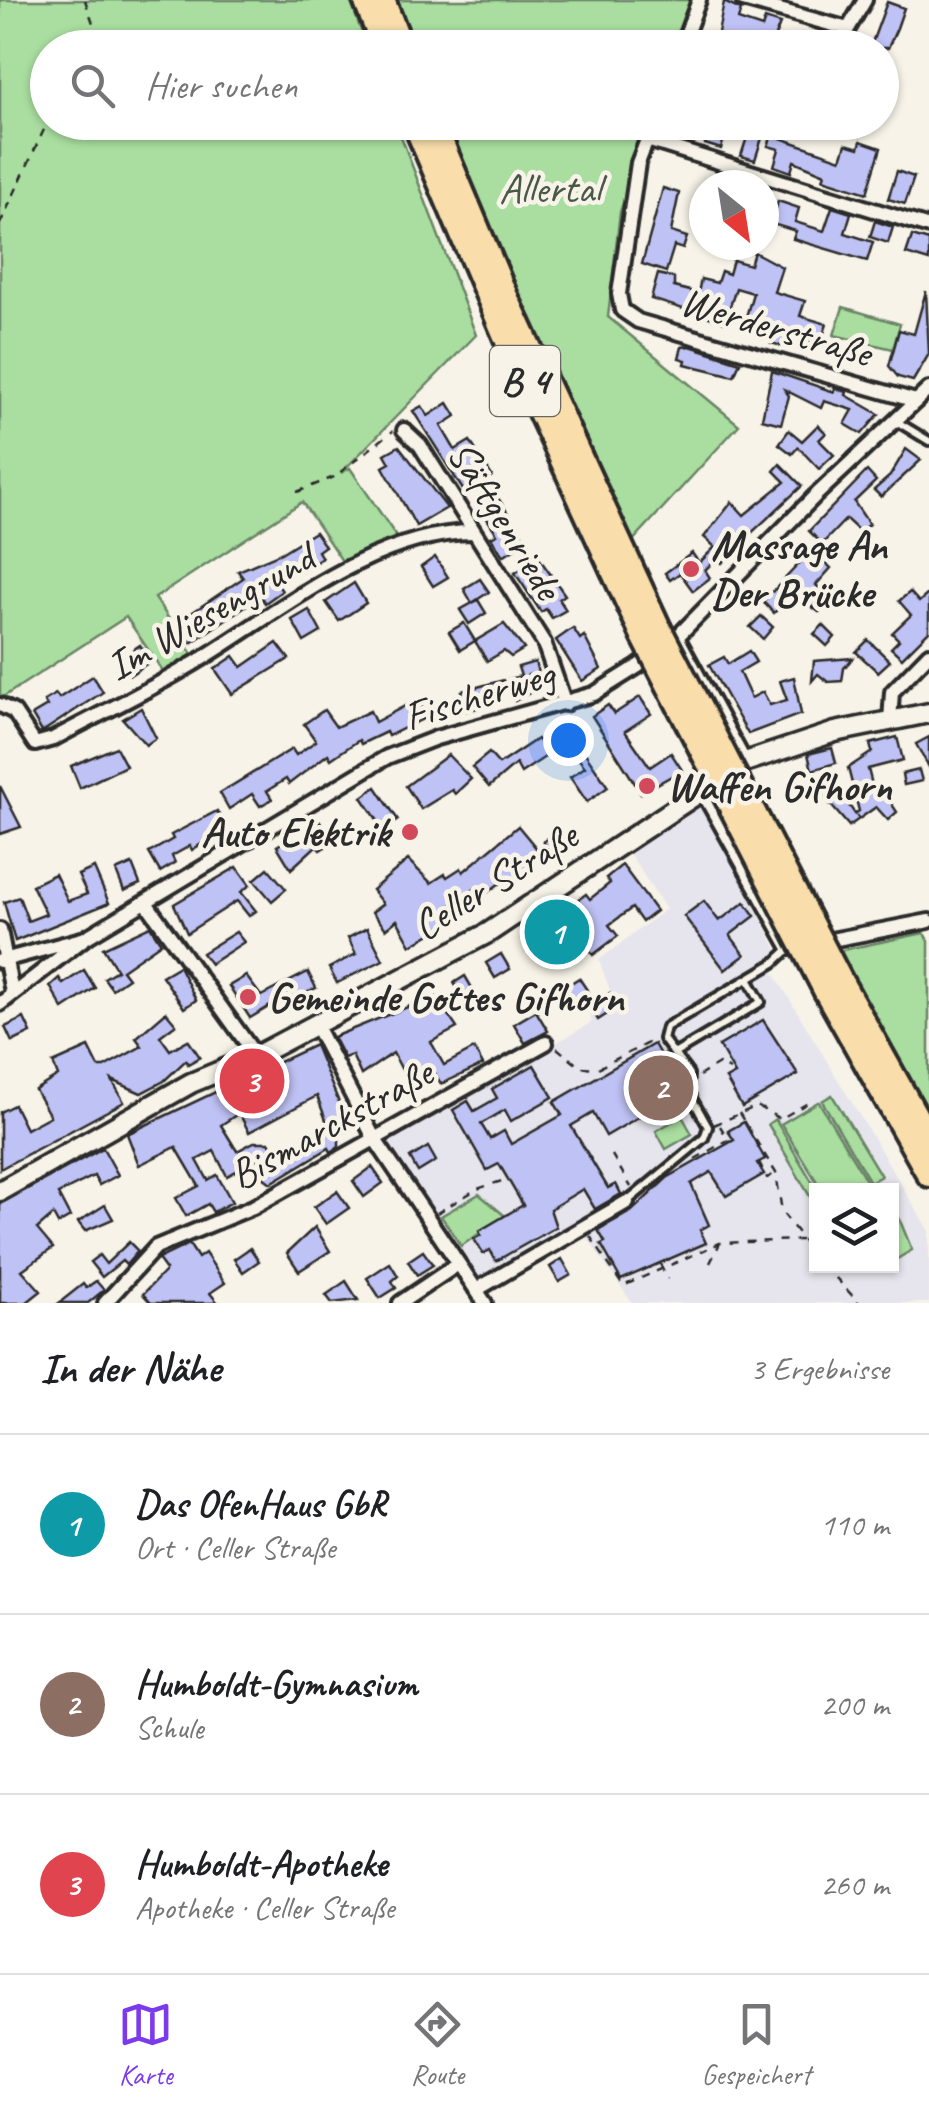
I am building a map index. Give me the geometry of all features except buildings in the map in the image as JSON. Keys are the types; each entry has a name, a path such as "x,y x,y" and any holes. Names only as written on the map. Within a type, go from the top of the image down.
{"highway":[{"path":"365,0 377,30"},
{"path":"384,0 395,30"},
{"name":"B 4","path":"422,140 507,341 660,634 929,1175"},
{"name":"B 4","path":"441,140 512,310 660,634"},
{"name":"B 4","path":"834,988 929,1140"}],"street":[{"path":"688,30 699,0"},
{"path":"743,0 848,29 865,0"},
{"path":"647,140 929,228"},
{"name":"Werderstraße","path":"647,140 634,188 619,294 622,310 638,321 916,402"},
{"name":"Fischerweg","path":"0,1004 85,938 387,757 436,738 594,694 929,389"},
{"name":"Säftgenriede","path":"404,430 420,445 544,643 566,704"},
{"name":"Im Wiesengrund","path":"0,705 14,712 35,744 54,739 199,660 342,572 422,540 474,532"},
{"path":"660,634 745,762"},
{"path":"890,721 892,692 929,654"},
{"name":"Celler Straße","path":"0,1191 79,1154 191,1083 256,1056 488,932 745,762 929,713"},
{"path":"701,788 790,948 929,921"},
{"path":"146,904 256,1056"},
{"path":"0,930 1,961 12,992"},
{"path":"1,961 85,938"},
{"path":"315,1024 374,1138 485,1303"},
{"name":"Bismarckstraße","path":"105,1303 156,1248 253,1207 546,1043"},
{"path":"476,1290 627,1202"},
{"path":"400,1303 458,1264"}],"lane":[{"path":"895,420 929,441"},
{"path":"627,1202 704,1138 708,1126 688,1091 690,1082 663,1039 666,1026 748,979 790,948"},
{"path":"674,1054 761,1002 748,979"}],"path":[{"path":"85,0 92,30"},
{"path":"0,224 39,140"},
{"path":"296,492 334,476 388,431 404,430"},
{"path":"546,1043 566,1052 580,1067 598,1068 663,1039"},
{"path":"690,1082 719,1064 730,1070"},
{"path":"708,1126 764,1107 770,1117 780,1120 813,1100"},
{"path":"739,1113 776,1172 782,1212 809,1248"},
{"path":"692,1161 729,1141 719,1124"},
{"path":"612,1155 630,1184"},
{"path":"759,1162 767,1178 776,1172"},
{"path":"444,1208 477,1189 508,1179"},
{"path":"584,1226 622,1286 720,1243 803,1240"},
{"path":"710,1263 720,1243"},
{"path":"660,1264 668,1279"},
{"path":"831,1273 858,1303"}],"shaded area":[{"path":"703,805 778,952 766,960 929,1231 929,1303 632,1303 584,1233 486,1290 388,1142 592,1022 586,1006 610,990 599,960 666,909 630,854"}],"green space":[{"path":"0,0 350,0 361,30 30,30 30,140 402,140 476,335 341,473 350,468 398,539 342,561 302,502 155,598 193,655 164,673 126,617 0,699"},
{"name":"Allertal","path":"397,0 692,0 682,30 409,30"},
{"path":"453,140 644,140 620,212 608,317 739,425 629,545 528,325"},
{"path":"843,307 900,324 893,349 834,335"},
{"path":"924,933 929,941 929,1120 833,952"},
{"path":"832,1095 881,1176 870,1182 822,1101"},
{"path":"819,1102 868,1183 818,1183 781,1124"},
{"path":"682,1116 692,1134 666,1149 656,1131"},
{"path":"775,1119 813,1183 809,1183 809,1195 768,1124"},
{"path":"479,1194 505,1216 461,1246 441,1216"},
{"path":"899,1218 912,1250 899,1258"}],"place":[{"name":"Massage An Der Brücke","path":"691,569"},
{"name":"Waffen Gifhorn","path":"647,786"},
{"name":"Auto Elektrik","path":"410,832"},
{"name":"Das OfenHaus GbR","path":"557,932"},
{"name":"Gemeinde Gottes Gifhorn","path":"248,997"},
{"name":"Humboldt-Apotheke","path":"252,1081"},
{"name":"Humboldt-Gymnasium","path":"661,1088"}]}
